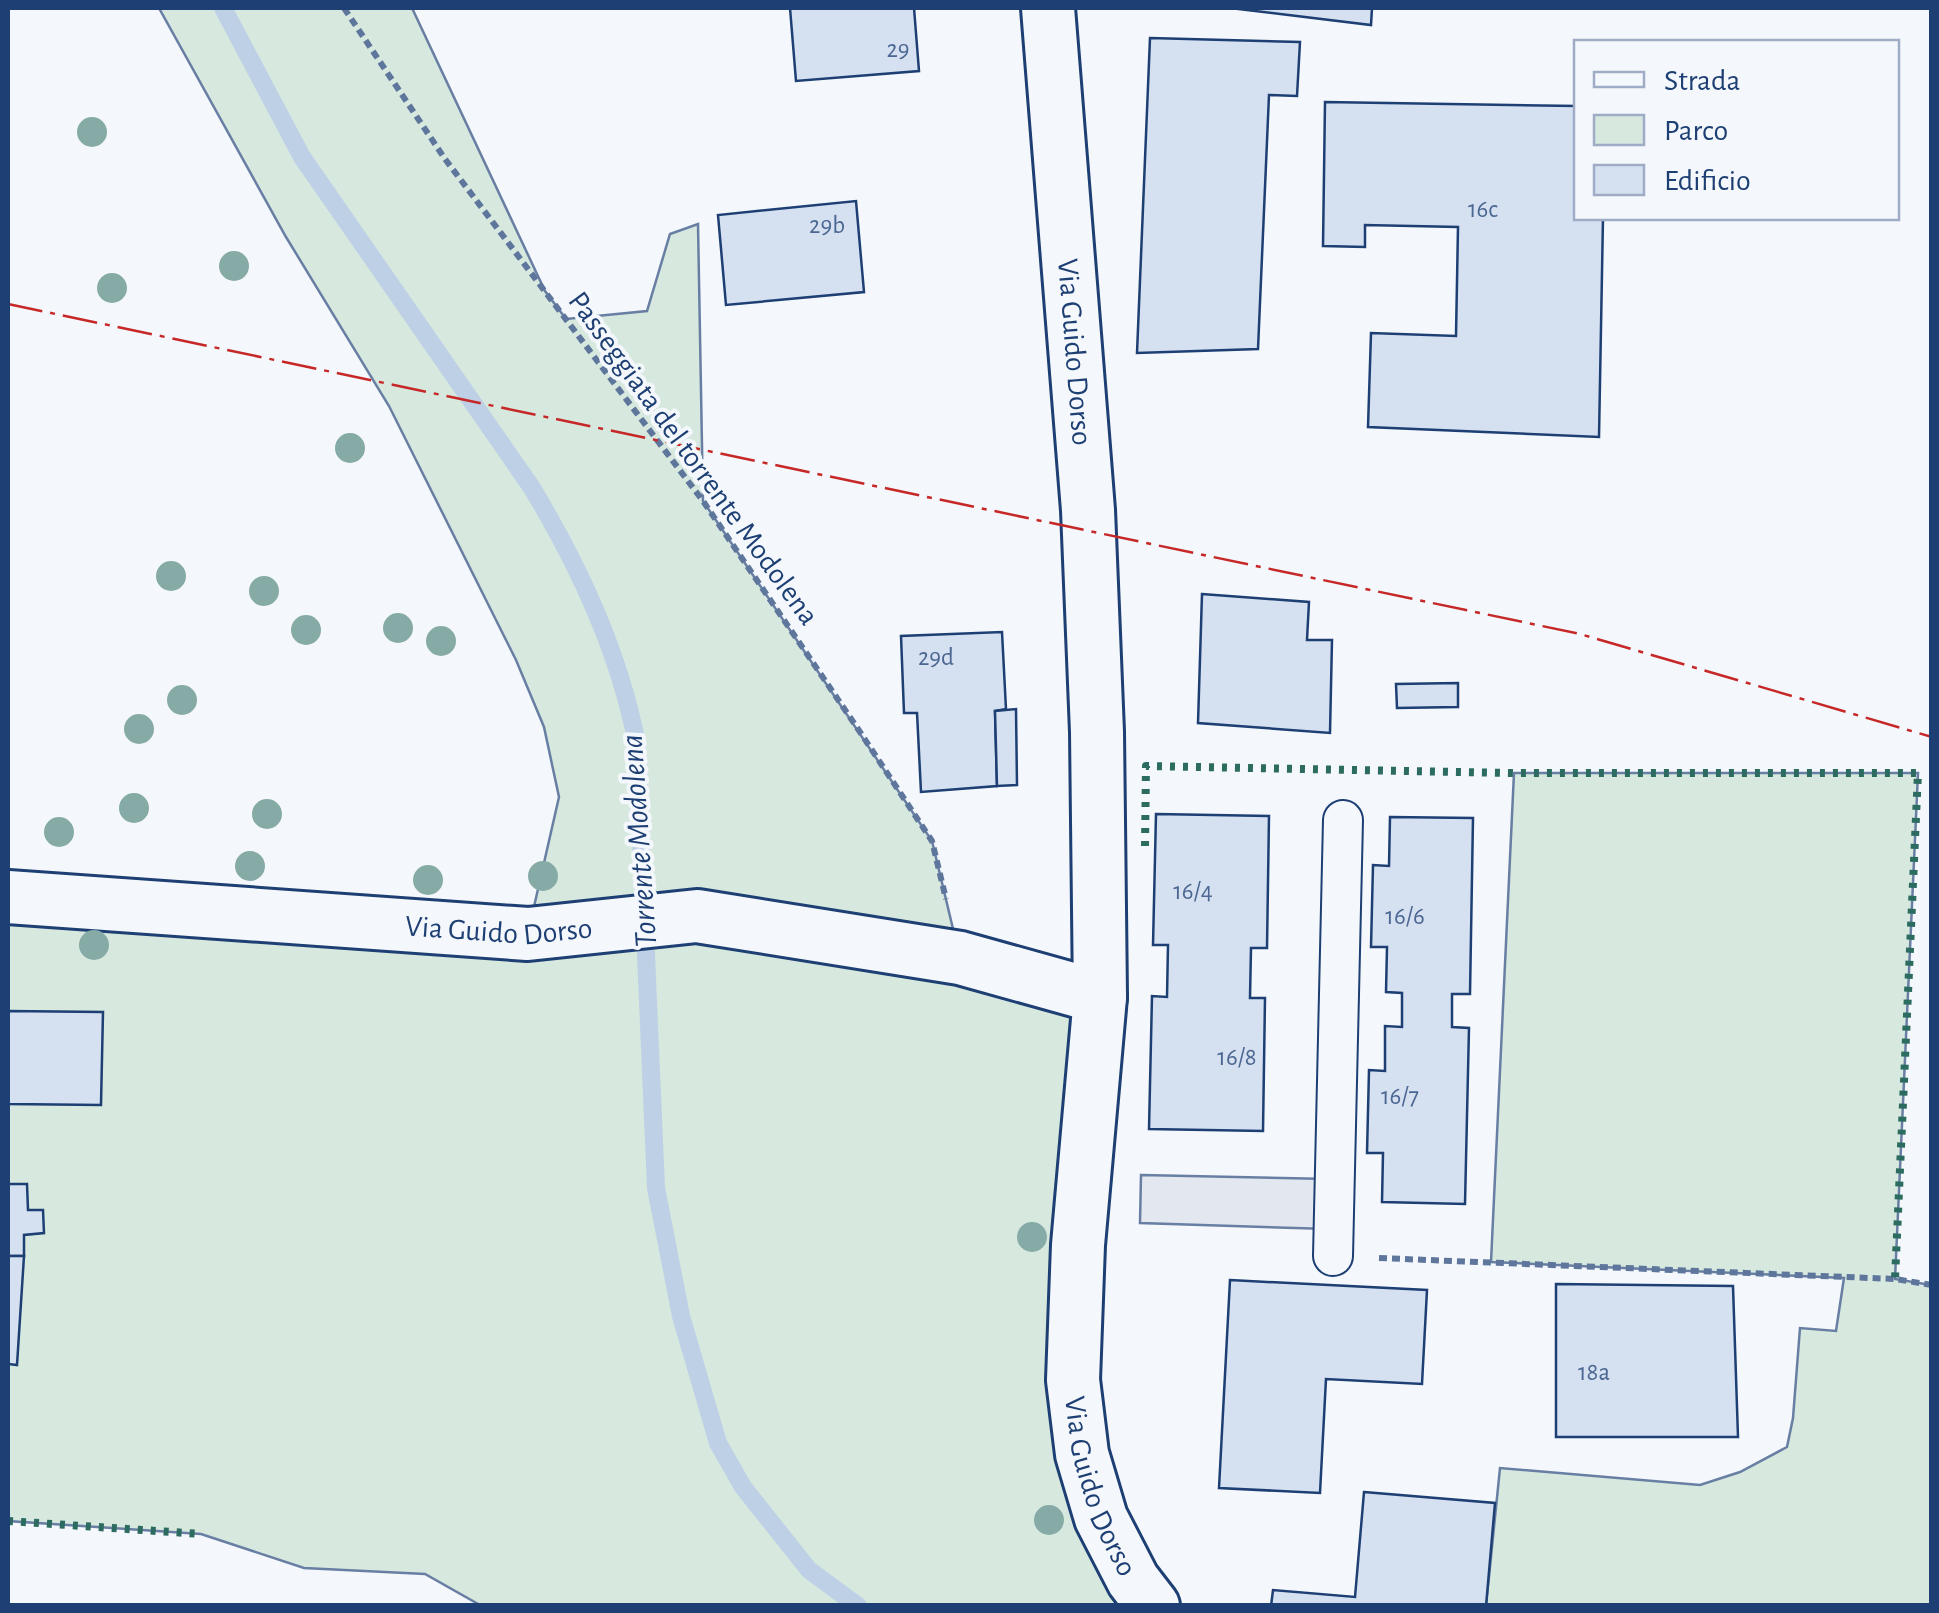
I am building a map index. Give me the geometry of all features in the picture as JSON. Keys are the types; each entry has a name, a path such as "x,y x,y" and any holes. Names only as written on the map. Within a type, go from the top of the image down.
{"street":[{"name":"Via Guido Dorso","path":"1048,8 1090,550 1100,997 1077,1265 1073,1380 1082,1454 1101,1518 1133,1580 1154,1606"},
{"path":"1343,820 1350,1256"},
{"name":"Via Guido Dorso","path":"8,897 528,934 697,916 960,958 1100,997"}],"path":[{"name":"Passeggiata del torrente Modolena","path":"344,8 444,159 703,500 932,841 960,958"},
{"path":"1350,1256 1896,1279 1932,1285"}],"green space":[{"path":"159,8 412,8 545,291 566,319 647,311 670,234 698,224 703,501 932,841 960,958 1100,997 1073,1380 1153,1605 480,1605 425,1574 304,1568 201,1534 8,1521 8,897 528,933 559,797 544,727 516,660 389,406 286,237"},
{"path":"1514,773 1918,773 1895,1279 1931,1285 1931,1605 1486,1606 1500,1468 1700,1485 1740,1472 1787,1447 1800,1328 1836,1331 1844,1278 1491,1262"}],"shaded area":[{"path":"1141,1175 1329,1179 1328,1229 1140,1223"}],"building":[{"path":"790,8 914,8 919,71 796,81"},
{"path":"1230,8 1372,8 1371,25"},
{"path":"1150,38 1300,42 1297,96 1269,95 1258,349 1137,353"},
{"path":"1325,102 1574,106 1574,220 1603,220 1599,437 1368,427 1371,333 1456,336 1458,227 1365,225 1365,247 1323,246"},
{"path":"856,201 864,292 726,305 718,215"},
{"path":"1202,594 1309,602 1307,640 1332,640 1330,733 1198,723"},
{"path":"1002,632 1006,709 995,711 997,786 921,792 917,713 904,713 901,636"},
{"path":"1458,683 1458,707 1397,708 1396,684"},
{"path":"1016,709 1017,785 997,786 995,711"},
{"path":"1156,814 1269,816 1267,948 1251,948 1250,998 1265,998 1263,1131 1149,1129 1152,996 1167,997 1168,945 1153,945"},
{"path":"1390,817 1473,818 1470,994 1452,994 1452,1027 1469,1028 1465,1204 1382,1202 1383,1153 1367,1153 1369,1070 1385,1071 1385,1026 1402,1027 1402,993 1386,992 1387,947 1371,947 1373,865 1389,866"},
{"path":"8,1011 103,1012 101,1105 8,1104"},
{"path":"8,1184 27,1184 28,1210 43,1210 44,1233 24,1235 24,1256 8,1256"},
{"path":"8,1256 24,1256 17,1365 8,1364"},
{"path":"1230,1280 1427,1290 1422,1384 1326,1379 1320,1493 1219,1488"},
{"path":"1556,1284 1733,1286 1738,1437 1556,1437"},
{"path":"1364,1492 1495,1503 1486,1606 1271,1606 1273,1590 1355,1597"}],"waterway":[{"name":"Torrente Modolena","path":"223,8 302,157 532,488 566,549 609,644 637,744 656,1188 681,1316 718,1443 743,1487 809,1570 858,1606"}],"hedge":[{"path":"1145,846 1146,766 1514,773 1918,773 1895,1279"},
{"path":"8,1521 201,1534"}],"power":[{"path":"8,304 1580,634 1932,737"}]}
